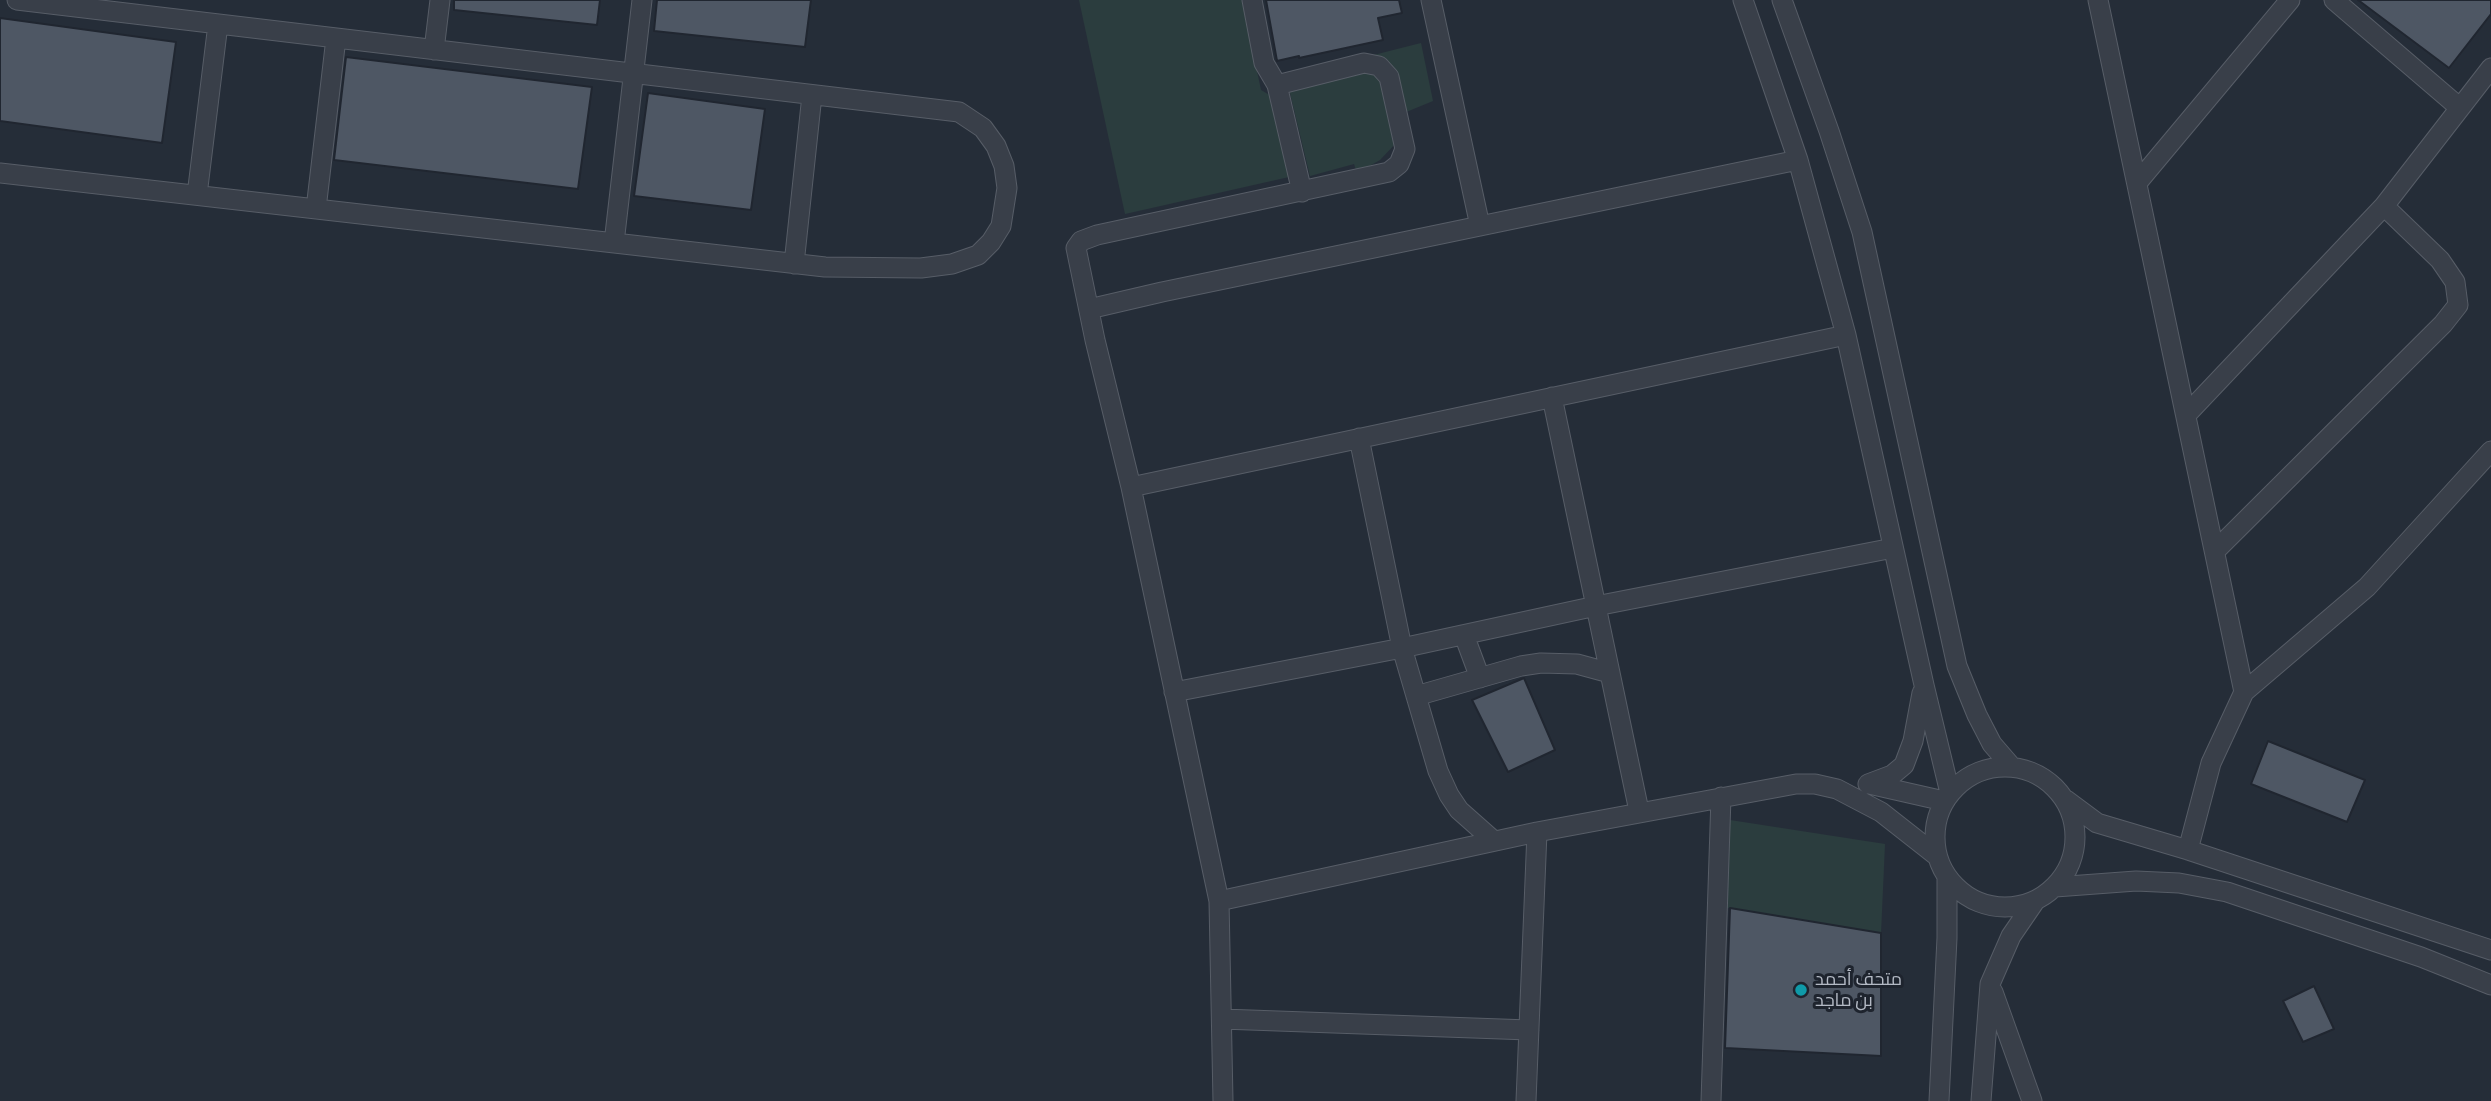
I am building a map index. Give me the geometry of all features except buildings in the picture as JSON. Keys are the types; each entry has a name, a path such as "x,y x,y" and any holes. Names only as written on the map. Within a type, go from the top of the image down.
{"street":[{"path":"0,173 825,267 921,268 952,264 978,255 991,242 1001,226 1007,188 1004,166 996,146 983,128 959,112 17,0"},
{"path":"434,50 440,0"},
{"path":"614,243 642,0"},
{"path":"1252,0 1264,64 1277,85 1303,192"},
{"path":"1431,0 1480,226"},
{"path":"1744,0 1798,160 1846,335 1947,797"},
{"path":"1782,0 1862,232 1957,666 1992,744 2011,766"},
{"path":"2098,0 2244,692"},
{"path":"2137,183 2290,0"},
{"path":"2334,0 2460,108"},
{"path":"197,195 218,24"},
{"path":"316,209 336,38"},
{"path":"1223,1101 1219,901 1131,487 1076,248 1081,241 1097,234 1303,192 1389,172 1399,164 1405,149 1388,78 1379,66 1364,63 1277,85"},
{"path":"2186,415 2384,206 2491,68"},
{"path":"794,264 811,95"},
{"path":"1089,310 1162,292 1798,160"},
{"path":"2215,551 2443,324 2458,305 2455,282 2440,260 2384,206"},
{"path":"1131,487 1846,335"},
{"path":"1552,397 1639,811"},
{"path":"1359,438 1402,648 1438,771 1459,810 1494,841"},
{"path":"2188,850 2211,763 2244,692 2367,587 2491,451"},
{"path":"1174,692 1893,548"},
{"path":"1464,635 1480,678"},
{"path":"1416,696 1541,663 1577,664 1610,673"},
{"path":"1836,789 1868,784 1892,775 1904,765 1913,741 1924,685"},
{"path":"2066,800 2074,822 2075,846 2069,868 2055,887 2035,901 2012,908 1987,906 1965,896 1947,878 1937,856 1934,836 1937,817 1947,797 1973,773 1992,767 2011,766 2033,772 2051,783 2066,800 2097,823 2487,946"},
{"path":"1219,901 1639,811 1796,784 1815,784 1836,789 1881,812 1937,856"},
{"path":"1868,784 1947,797"},
{"path":"1711,1101 1721,797"},
{"path":"1526,1101 1537,832"},
{"path":"1939,1101 1948,939 1947,878"},
{"path":"2055,887 2136,881 2179,883 2215,890 2421,957 2491,985"},
{"path":"1981,1101 1990,984 2011,936 2035,901"},
{"path":"2421,957 2491,974"},
{"path":"1990,984 2032,1101"},
{"path":"1222,1019 1529,1030"}],"shaded area":[{"path":"1079,0 1242,0 1261,90 1273,97 1289,177 1125,214"},
{"path":"1421,43 1433,101 1394,117 1397,142 1380,160 1357,173 1354,164 1310,176 1289,89 1350,61"},
{"path":"1730,820 1885,844 1881,933 1723,907"}],"place":[{"name":"متحف أحمد بن ماجد","path":"1801,990"}]}
